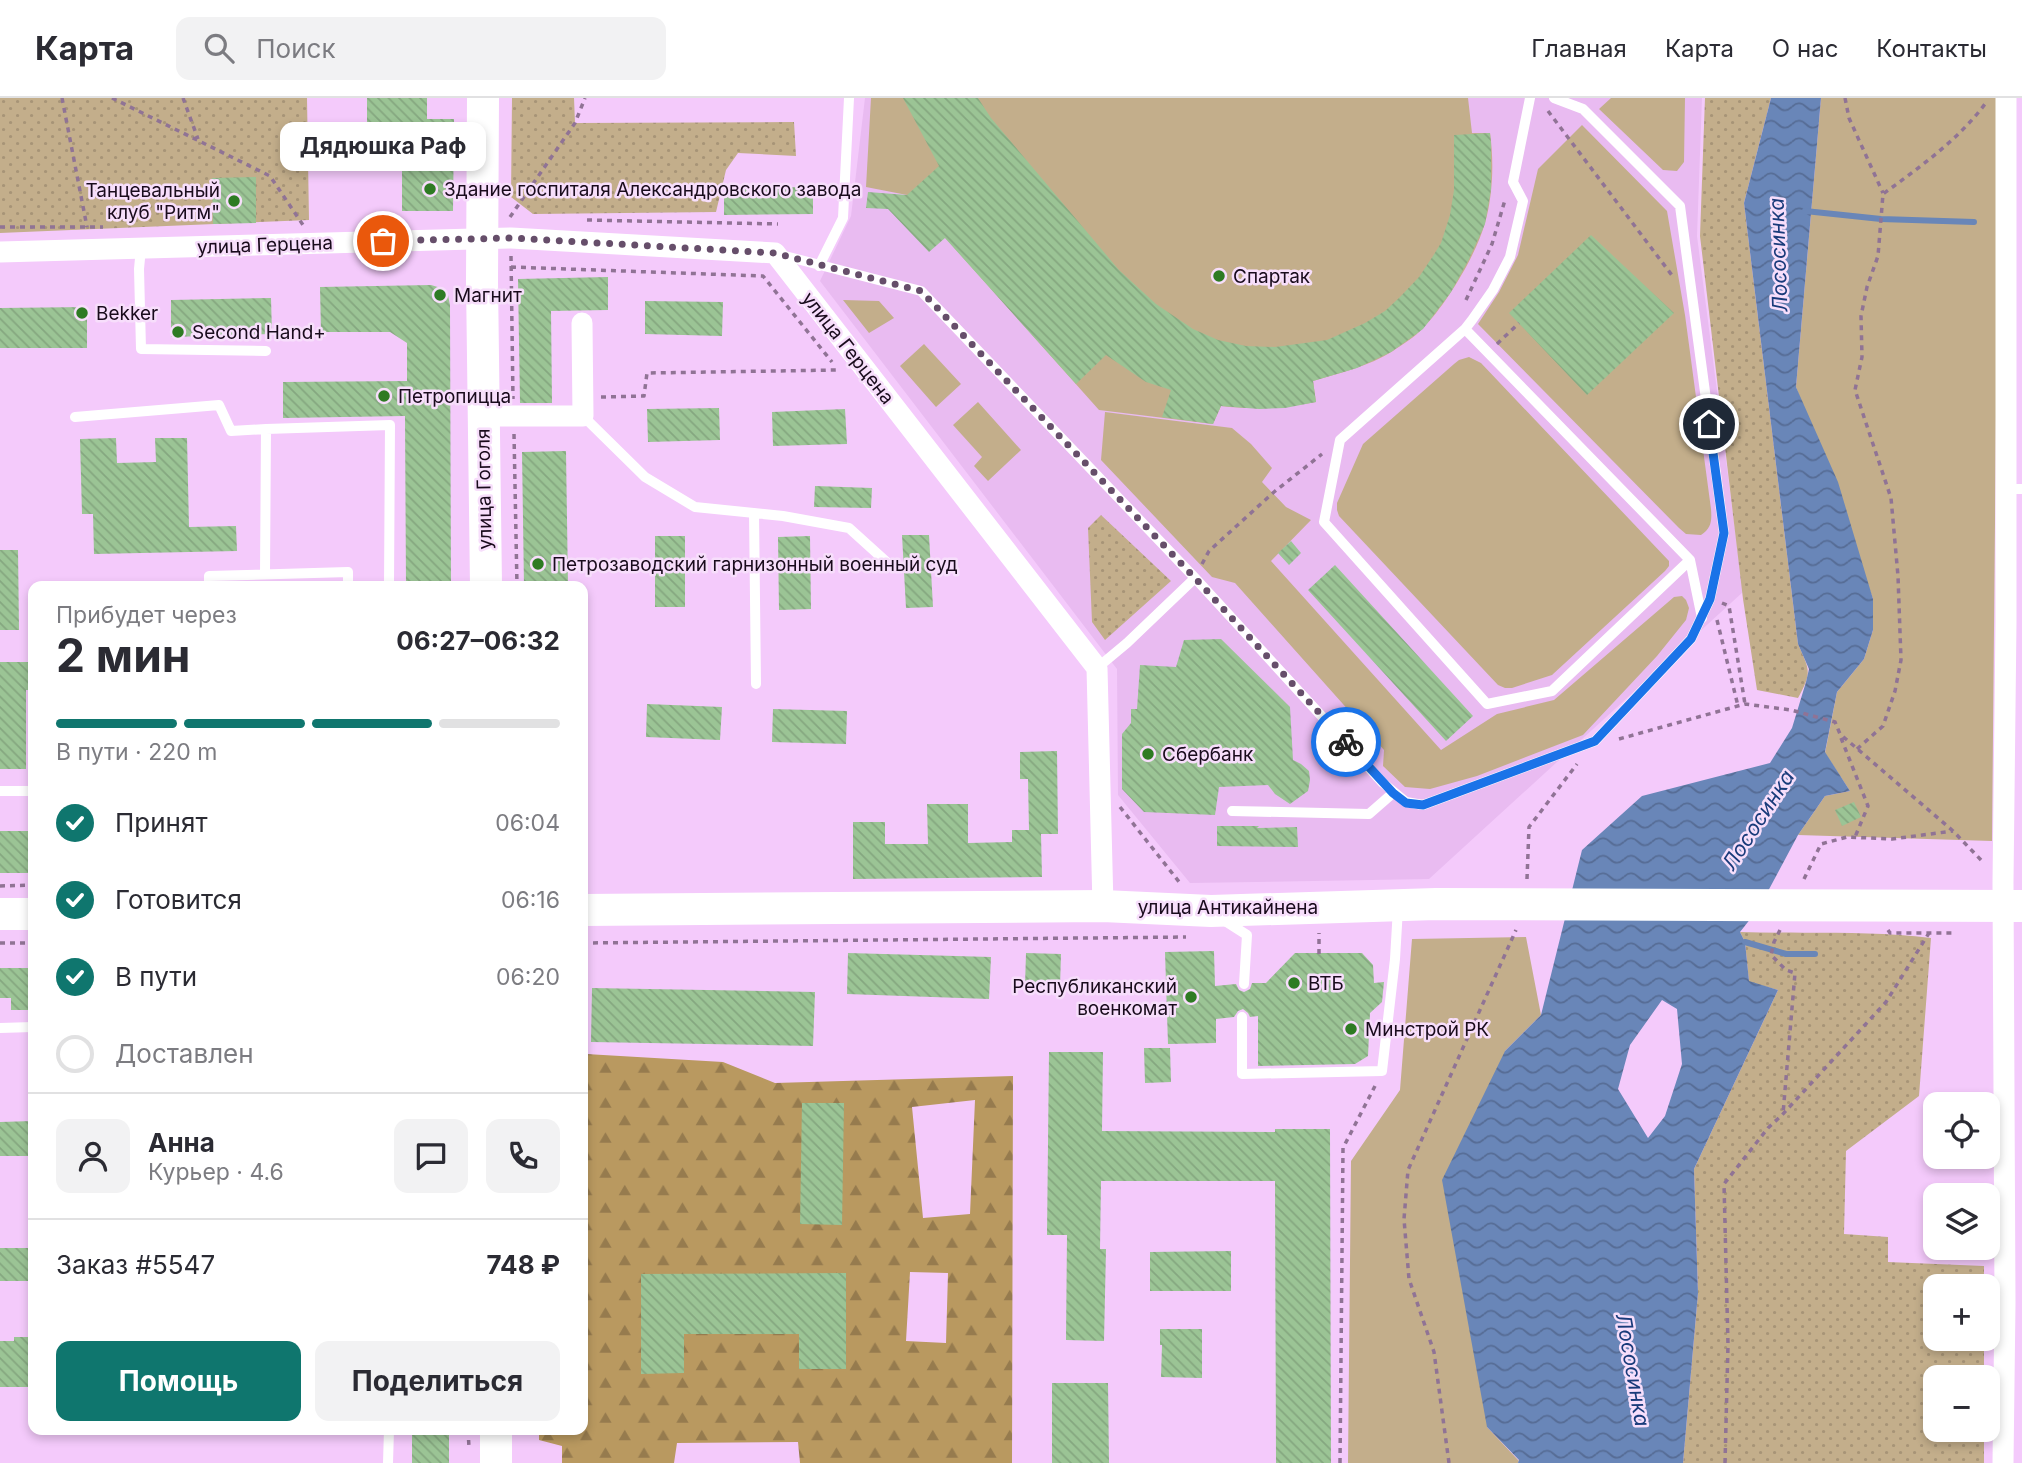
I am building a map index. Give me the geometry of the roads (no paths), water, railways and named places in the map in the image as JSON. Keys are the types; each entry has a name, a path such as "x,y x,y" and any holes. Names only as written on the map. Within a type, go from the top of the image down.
{"main road":[{"name":"улица Гоголя","path":"483,98 500,232 498,416 486,581"},
{"name":"улица Антикайнена","path":"588,910 1103,906 1211,911 1436,904 1874,906 2009,898"},
{"path":"0,914 28,914"},
{"path":"496,1435 496,1463"}],"street":[{"path":"2003,1463 2009,1303 2010,622 2014,489 2006,98"},
{"name":"улица Герцена","path":"0,252 500,232 775,253 1097,668"},
{"path":"498,416 583,407 582,323"},
{"path":"1097,668 1103,906"}],"lane":[{"path":"819,266 843,218 849,98"},
{"path":"1530,98 1513,182 1523,201 1510,257 1493,290 1465,329 1340,440 1324,522 1487,704 1552,691 1690,560"},
{"path":"775,253 921,291 1195,578 1393,793 1406,803 1423,805 1595,741 1691,639 1704,612 1724,533 1679,206 1583,109 1554,98"},
{"path":"141,248 141,349 266,351"},
{"path":"1465,329 1690,560 1704,612"},
{"path":"75,417 219,405 231,431 390,425 389,581"},
{"path":"583,407 645,477 695,507 783,516 849,528 891,566"},
{"path":"265,574 266,429"},
{"path":"754,513 756,684"},
{"path":"209,581 209,576 348,572 348,581"},
{"path":"1097,668 1195,578"},
{"path":"0,791 28,791"},
{"path":"1232,811 1369,814 1393,793"},
{"path":"1242,1017 1242,1074 1382,1071 1398,905"},
{"path":"1211,911 1247,935 1244,984"},
{"path":"0,1028 28,1027"},
{"path":"388,1463 389,1435"}],"water":[{"name":"Лососинка","path":"1771,98 1821,98 1796,387 1838,482 1873,599 1873,630 1864,659 1837,692 1825,752 1850,791 1825,796 1798,835 1759,908 1740,932 1745,942 1749,981 1778,990 1694,1169 1698,1293 1683,1463 1518,1463 1519,1460 1487,1427 1442,1180 1505,1051 1541,1015 1582,850 1642,796 1770,763 1792,728 1809,669 1798,644 1744,203","holes":["1662,1000 1677,1009 1682,1064 1665,1116 1648,1138 1618,1089 1630,1045"]}],"waterway":[{"path":"1805,211 1881,219 1974,222"},
{"path":"1745,942 1786,954 1815,954"}],"place":[{"name":"Здание госпиталя Александровского завода","path":"430,189"},
{"name":"Танцевальный клуб \"Ритм\"","path":"234,201"},
{"name":"Дядюшка Раф","path":"383,241"},
{"name":"Спартак","path":"1219,276"},
{"name":"Магнит","path":"440,295"},
{"name":"Bekker","path":"82,313"},
{"name":"Second Hand+","path":"178,332"},
{"name":"Петропицца","path":"384,396"},
{"name":"Петрозаводский гарнизонный военный суд","path":"538,564"},
{"name":"Сбербанк","path":"1148,754"},
{"name":"ВТБ","path":"1294,983"},
{"name":"Республиканский военкомат","path":"1191,997"},
{"name":"Минстрой РК","path":"1351,1029"}]}
